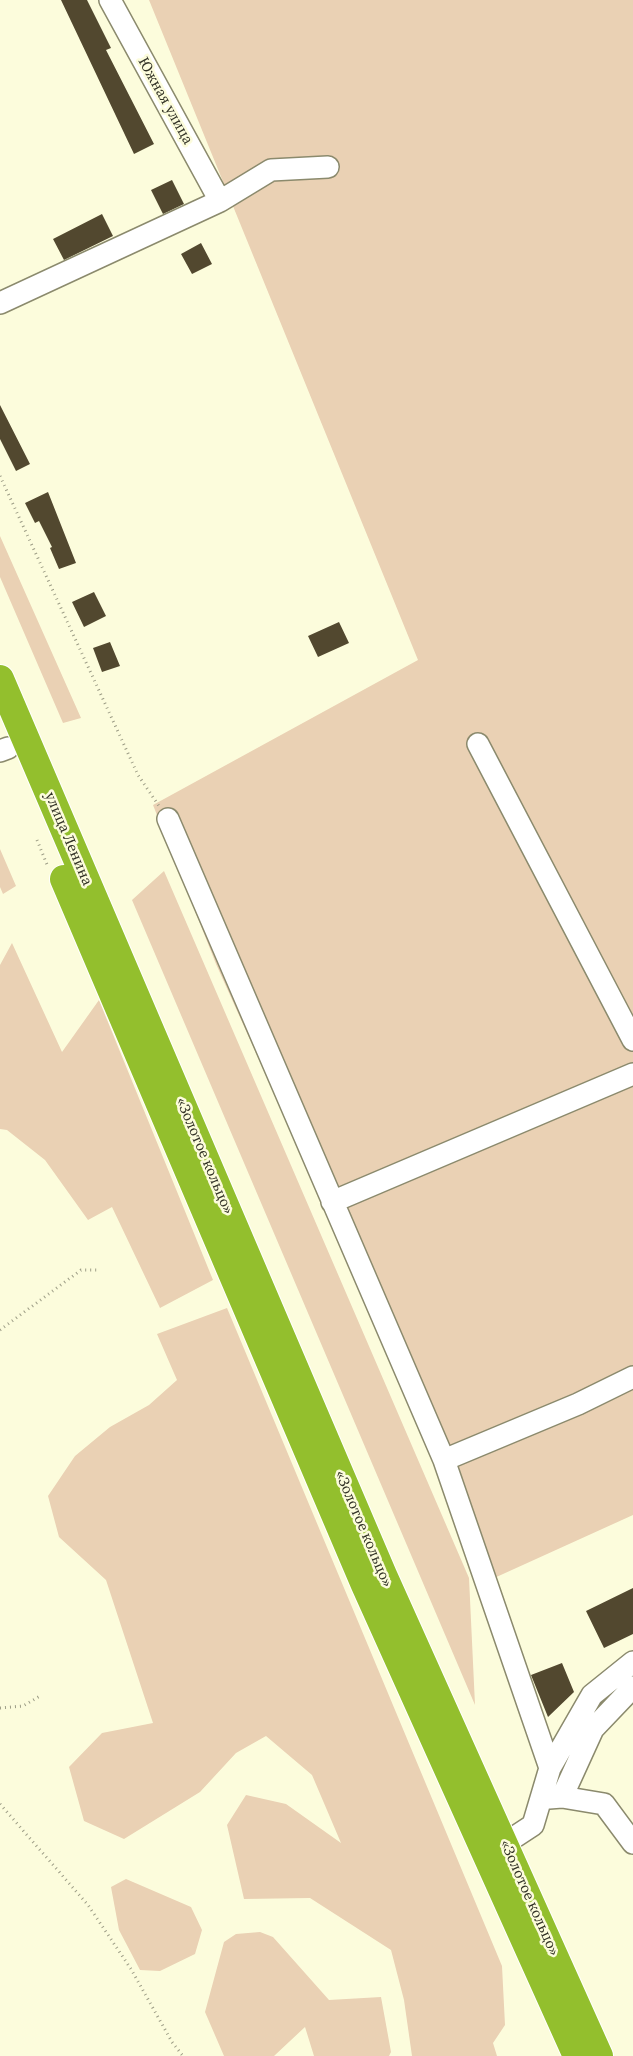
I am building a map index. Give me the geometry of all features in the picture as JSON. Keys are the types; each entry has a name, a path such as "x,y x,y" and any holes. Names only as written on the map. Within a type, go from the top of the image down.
{"highway":[{"name":"улица Ленина","path":"0,680 127,1001"},
{"name":"улица Ленина","path":"3,742 127,1001"},
{"name":"«Золотое кольцо»","path":"127,1001 599,2056"},
{"name":"«Золотое кольцо»","path":"127,1001 366,1585 577,2056"}],"street":[{"name":"Южная улица","path":"110,0 220,201"},
{"path":"0,303 220,201 272,170 328,167"},
{"path":"478,744 633,1040"},
{"path":"168,819 444,1460 550,1768 552,1797"},
{"path":"332,1202 633,1074"},
{"path":"444,1460 578,1404 633,1377"},
{"path":"550,1768 592,1695 633,1662"},
{"path":"504,1844 532,1825 552,1797 593,1728 633,1687"},
{"path":"552,1797 604,1804 633,1843"}],"path":[{"path":"0,476 138,775 168,819"},
{"path":"0,1330 80,1270 99,1270"},
{"path":"0,1708 23,1706 40,1696"},
{"path":"0,1804 88,1905 131,1969 172,2042 183,2056"}],"shaded area":[{"path":"149,0 633,0 633,1515 492,1579 216,964 153,805 418,660"},
{"path":"0,536 81,718 63,723 0,577"},
{"path":"0,849 16,886 3,894 0,887"},
{"path":"164,871 469,1578 475,1705 132,900"},
{"path":"12,943 62,1052 99,1000 213,1280 160,1308 112,1207 88,1220 45,1160 7,1130 0,1129 0,965"},
{"path":"227,1308 502,1966 505,2025 493,2043 497,2056 412,2056 404,2000 391,1950 310,1898 244,1899 227,1825 246,1795 286,1804 341,1843 312,1775 266,1736 236,1753 200,1792 124,1839 84,1821 69,1767 102,1733 153,1723 106,1580 59,1537 48,1496 75,1456 110,1427 149,1405 177,1380 157,1334"},
{"path":"126,1879 191,1907 202,1930 195,1954 160,1971 140,1970 119,1930 111,1887"},
{"path":"260,1932 273,1937 329,2000 381,1997 391,2052 389,2056 314,2056 305,2027 274,2056 224,2056 205,2012 224,1942 236,1934"}],"building":[{"path":"61,0 87,0 111,48 106,50 154,144 134,154"},
{"path":"172,180 184,204 163,214 151,190"},
{"path":"102,214 113,236 64,260 53,239"},
{"path":"201,243 212,264 192,274 181,254"},
{"path":"0,405 30,464 16,471 0,439"},
{"path":"48,492 76,563 59,569 50,548 52,547 39,521 35,523 25,503"},
{"path":"94,592 106,616 84,627 72,602"},
{"path":"339,622 349,643 318,657 308,636"},
{"path":"110,642 120,666 102,672 93,648"},
{"path":"633,1588 633,1634 604,1648 586,1611"},
{"path":"562,1663 574,1692 548,1717 531,1675"}]}
